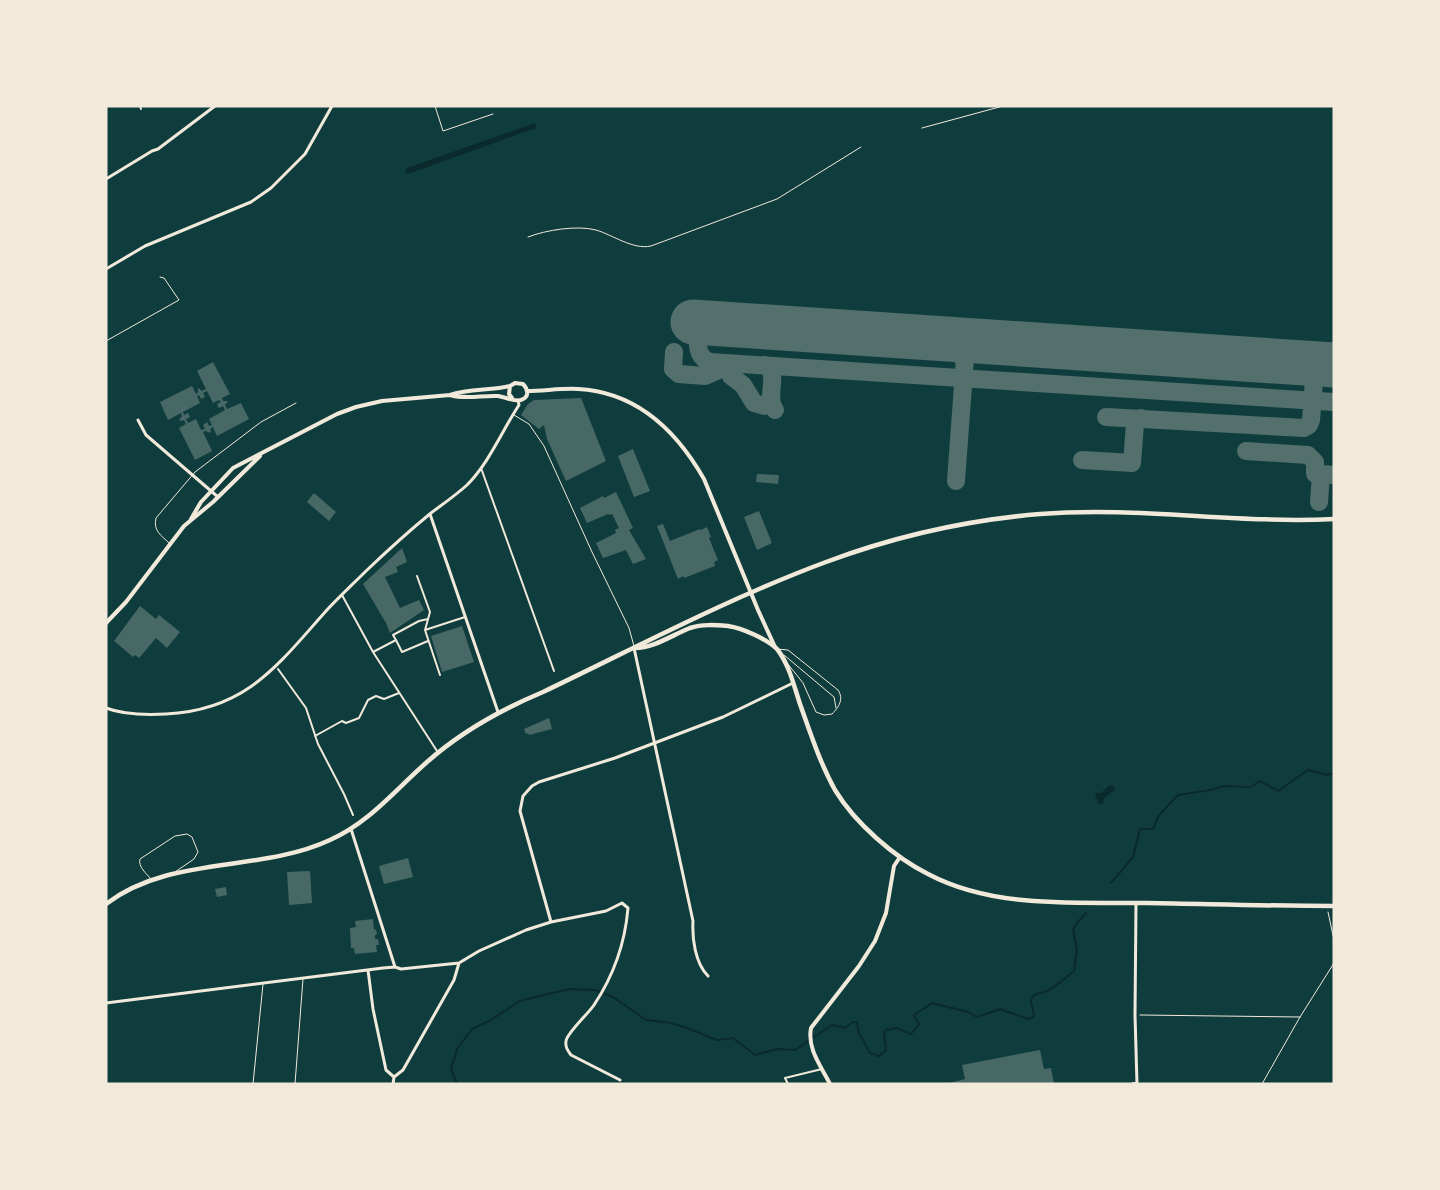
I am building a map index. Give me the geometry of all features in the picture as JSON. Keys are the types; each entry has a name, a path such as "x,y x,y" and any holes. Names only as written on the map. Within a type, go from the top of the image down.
{"main road":[{"path":"106,904 135,886 151,880 170,875 288,855 322,844 351,828 377,810 438,752 458,736 498,712 751,593 825,562 860,550 930,532 1000,519 1078,512 1153,513 1275,521 1334,520"},
{"path":"634,648 644,648 691,628 716,625 741,629 776,649 793,683 814,743 834,789 854,815 884,844 900,857 944,882 982,894 1035,900 1331,906"}],"street":[{"path":"106,179 158,149 215,106"},
{"path":"106,269 145,246 251,202 271,188 305,154 332,106"},
{"path":"191,519 201,502 233,468 292,437 356,407 390,400 450,396 459,398 488,396 512,398 518,401 525,398 527,391 520,382 498,390 459,392 450,396"},
{"path":"510,386 509,394 512,398"},
{"path":"527,391 575,388 598,392 630,403 646,412 664,426 685,448 704,479 776,649"},
{"path":"106,708 126,713 179,714 226,701 248,690 273,670 342,596 392,547 468,484 519,406 518,401"},
{"path":"138,420 146,434 218,497"},
{"path":"106,623 126,602 169,544 191,519 218,497 263,453"},
{"path":"480,467 554,671"},
{"path":"430,514 498,712"},
{"path":"417,576 430,612 424,630 440,675"},
{"path":"342,596 373,652 438,752"},
{"path":"424,630 466,617"},
{"path":"428,619 419,621 393,635 402,652 428,641"},
{"path":"373,652 396,640"},
{"path":"634,648 693,921 692,929 700,966 708,976"},
{"path":"278,669 306,708 315,736 354,816"},
{"path":"551,922 520,811 523,796 532,786 539,782 615,758 723,717 793,683"},
{"path":"315,736 342,721 346,723 359,718 368,700 376,696 384,699 399,693"},
{"path":"351,828 395,968"},
{"path":"830,1084 812,1048 811,1028 859,966 875,941 886,913 894,866 900,857"},
{"path":"106,1003 368,970 401,969 459,963 526,930 551,922 606,911 622,903 626,904 628,908 624,939 616,965 598,999 569,1034 566,1041 567,1049 571,1055 620,1080"},
{"path":"1132,1084 1137,1083 1135,1015 1136,903"},
{"path":"393,1084 394,1078 403,1070 454,980 459,963"},
{"path":"368,970 373,1008 386,1070 394,1078"},
{"path":"788,1084 785,1078 822,1069"}],"lane":[{"path":"528,236 564,229 581,228 597,230 641,247 651,246 777,199 861,147"},
{"path":"169,544 157,532 154,525 156,518 193,475 261,422 296,403"},
{"path":"513,415 528,424 544,446 629,628 634,648"},
{"path":"776,649 788,650 838,690 841,698 835,711 828,715 821,715 816,712 803,684 776,649"},
{"path":"776,649 834,697 835,711"},
{"path":"151,880 142,869 139,863 140,859 175,836 187,834 192,837 198,848 197,856 170,875"},
{"path":"295,1084 304,978"},
{"path":"253,1084 264,983"}],"path":[{"path":"435,106 442,130 493,114"},
{"path":"922,128 1003,106"},
{"path":"106,341 179,300 164,278 160,277"},
{"path":"1331,906 1328,912 1334,940"},
{"path":"1262,1084 1300,1017 1334,963"},
{"path":"1135,1015 1300,1017"}],"water":[{"path":"535,123 536,128 408,174 405,172 407,168"},
{"path":"1110,785 1114,786 1115,790 1104,798 1103,804 1098,804 1095,793 1101,793"}],"building":[{"path":"213,362 230,394 222,398 223,401 228,401 225,405 227,409 241,403 249,419 217,436 213,427 210,429 210,433 203,432 212,451 195,460 179,428 186,424 184,420 179,420 182,416 181,413 168,420 160,402 192,386 196,394 198,388 202,391 206,389 197,371","holes":["207,391 213,403 219,400 221,402 217,404 219,408 223,406 225,410 209,419 212,425 209,426 207,422 203,425 205,429 201,430 196,419 188,423 186,419 190,417 188,413 184,415 183,412 200,403 197,396 199,395 201,399 205,397 203,393"]},
{"path":"581,398 606,461 566,481 547,439 544,425 539,429 521,415 528,404 534,400"},
{"path":"633,449 650,491 634,497 618,456"},
{"path":"757,474 779,475 778,484 756,482"},
{"path":"616,492 633,528 629,530 646,559 633,564 626,550 603,558 596,543 616,533 615,530 619,528 612,514 587,523 580,508 603,496 604,498"},
{"path":"314,493 336,512 329,521 307,502"},
{"path":"759,511 772,543 757,550 744,517"},
{"path":"663,524 670,541 707,527 711,537 709,538 718,560 714,562 715,566 678,579 657,526"},
{"path":"402,548 407,562 396,567 398,572 385,577 400,608 419,600 424,610 390,633 363,584"},
{"path":"140,606 156,619 159,615 180,632 167,648 156,638 139,658 135,655 133,657 114,641"},
{"path":"462,626 474,662 442,672 431,636"},
{"path":"549,718 552,729 529,735 528,733 526,734 524,729"},
{"path":"408,858 413,877 384,884 379,866"},
{"path":"310,871 312,903 289,905 287,872"},
{"path":"226,887 227,895 217,897 215,889"},
{"path":"373,919 374,930 376,929 377,934 375,939 378,939 379,945 376,945 377,952 355,954 354,948 351,948 350,928 356,927 355,921"},
{"path":"1040,1050 1044,1069 1051,1068 1054,1084 945,1084 965,1079 962,1065"}],"waterway":[{"path":"1111,883 1133,857 1140,829 1153,829 1159,815 1178,795 1224,786 1251,787 1260,781 1278,791 1308,770 1327,775 1334,773"},
{"path":"457,1084 451,1069 457,1049 472,1029 489,1021 520,1001 571,989 596,990 613,997 646,1020 671,1023 717,1040 733,1038 755,1055 777,1049 795,1050 832,1025 845,1028 853,1022 857,1022 859,1033 870,1053 879,1056 886,1050 884,1033 886,1030 897,1028 911,1034 919,1024 914,1015 932,1003 968,1012 977,1017 1000,1009 1028,1019 1034,1017 1031,1001 1033,996 1051,989 1074,971 1077,949 1073,930 1086,913"}],"taxiway":[{"path":"715,324 703,328 698,342 702,356 710,362 1334,402"},
{"path":"943,339 961,349 964,362"},
{"path":"956,481 965,358 973,346 986,342"},
{"path":"674,352 673,369 679,374 705,376 730,365"},
{"path":"1106,417 1304,428 1309,425 1311,420 1314,380 1309,368 1295,363"},
{"path":"736,364 731,367 731,376 743,385 754,403 764,406 771,401"},
{"path":"765,365 772,373 771,398 775,410"},
{"path":"1314,380 1322,370 1334,365"},
{"path":"1082,460 1132,463 1135,424 1141,418"},
{"path":"1246,451 1308,455 1315,462 1315,474 1321,474"},
{"path":"1319,502 1321,474 1334,475"}],"runway":[{"path":"693,322 1334,365"}]}
